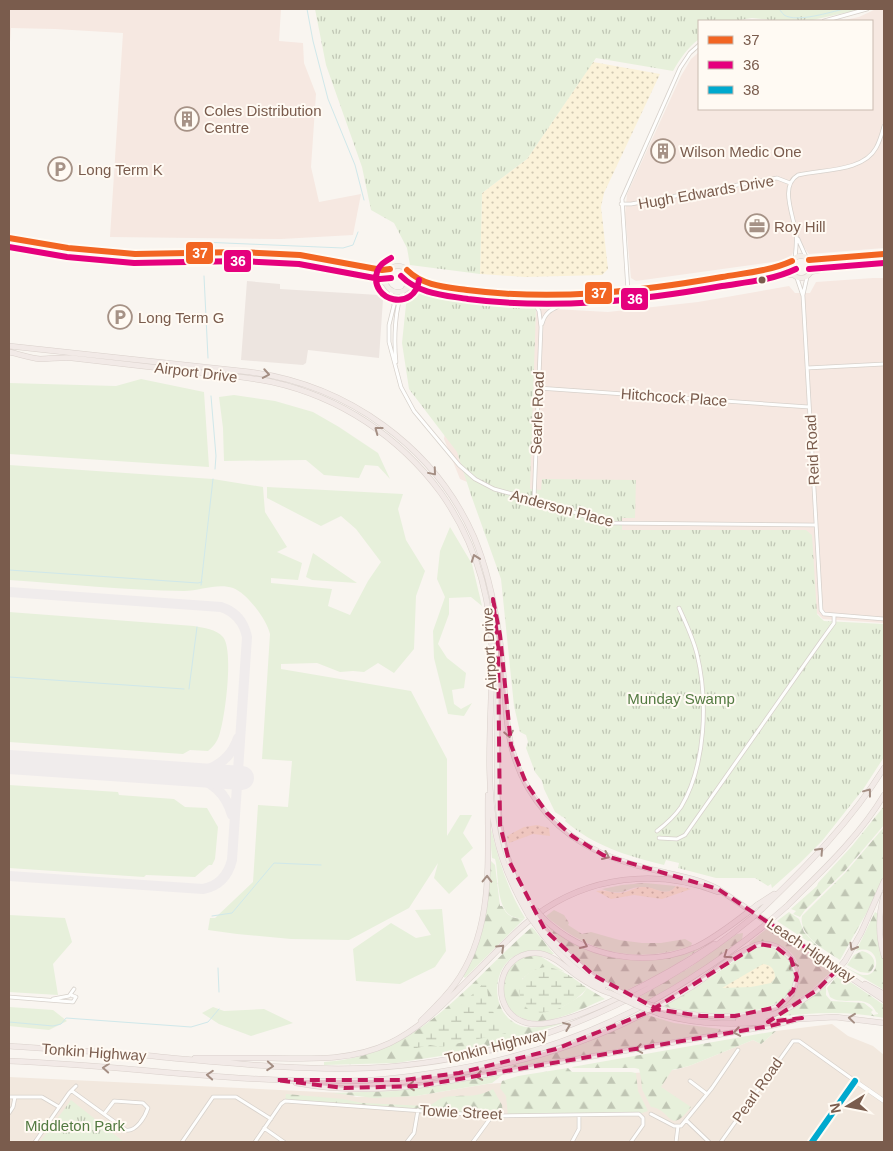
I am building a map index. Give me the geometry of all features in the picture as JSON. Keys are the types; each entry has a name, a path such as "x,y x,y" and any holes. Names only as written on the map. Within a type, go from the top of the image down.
{"highway":[{"name":"Airport Drive","path":"9,346 260,373 302,383 348,402 371,416 402,440 422,459 444,485 474,537 487,573 493,599"},
{"name":"Airport Drive","path":"9,352 35,358 72,358 270,382 306,392 359,417 388,437 420,467 444,498 465,535 480,573 487,600 492,641 491,804 496,836 512,883 539,921 548,941 590,980 610,993 660,1014 708,1022"},
{"path":"385,1080 422,1078 474,1070 530,1057 587,1039 632,1020 661,1005 746,949 756,945 769,944 780,948 791,959 796,977 793,991 787,999 772,1008 744,1015 724,1017 696,1016 666,1010 639,1001 616,990 593,975 573,960 552,939 532,913 508,862 498,812 499,666 493,599"},
{"path":"493,599 500,635 506,718 511,745 523,778 544,809 572,836 603,855 627,864 712,885 737,901"},
{"path":"408,1033 451,989 469,961 479,936 486,898 488,784 491,754"},
{"name":"Tonkin Highway","path":"9,1046 197,1061 323,1068 398,1066 426,1063 478,1053 556,1030 614,1007 656,985 688,966 753,917 760,907 787,885 836,833 884,768"},
{"name":"Tonkin Highway","path":"9,1061 276,1080 335,1081 385,1080 496,1062 536,1052 581,1035 632,1012 678,988 736,948 787,906 834,858 884,796"},
{"path":"164,1057 338,1058 368,1051 389,1043 428,1019 534,917 561,900 595,886 633,878 669,879 700,885 737,901"},
{"path":"708,1022 742,1021 777,1013 809,996 833,976 845,961 884,881"},
{"path":"884,895 881,906 880,926 884,956"},
{"name":"Leach Highway","path":"737,901 884,1000"},
{"path":"539,921 594,950 618,956 645,958 670,955 696,946 719,934 747,913 760,907"},
{"path":"610,993 594,987 554,959 537,953 523,956 512,962 503,975 500,988 503,1002 510,1014 516,1018 536,1024 556,1021 577,1015 640,986 692,958 744,924"},
{"path":"851,977 884,994"},
{"path":"708,1022 744,1024 802,1018 835,1017 868,1020 884,1024"},
{"path":"276,1080 344,1088 418,1086 745,1031 802,1018"}],"main road":[{"path":"9,238 80,249 135,254 240,252 300,255 382,270 401,266 415,278 424,281 497,294 562,296 628,291 774,268 800,256 821,260 884,254"},
{"path":"9,245 67,256 128,261 241,260 298,263 347,270 373,277 386,284 391,290 398,292 405,289 420,288 498,302 536,304 604,301 777,275 807,277 811,272 812,266 808,258"},
{"path":"793,260 790,268 795,276"},
{"path":"811,272 841,266 884,263"},
{"path":"386,284 385,276 390,269"},
{"path":"405,289 410,281 407,270"}],"street":[{"path":"828,20 867,9"},
{"path":"628,291 621,204 624,192 677,75 690,53 698,45"},
{"path":"808,258 797,236 788,190 790,182 798,175 853,166 862,162 876,149 884,126"},
{"name":"Hugh Edwards Drive","path":"621,204 631,204 772,179 790,182"},
{"path":"793,260 797,236"},
{"name":"Reid Road","path":"795,276 803,296"},
{"name":"Reid Road","path":"807,277 803,296 821,605 824,614 834,616"},
{"name":"Anderson Place","path":"397,372 395,355 396,336 400,300 405,289"},
{"name":"Anderson Place","path":"391,290 394,305 389,325 391,353 404,395 414,411 466,472 494,489 610,523 816,525"},
{"name":"Searle Road","path":"534,500 541,327 536,304"},
{"path":"541,327 544,316 549,310 562,304"},
{"path":"807,368 884,364"},
{"name":"Hitchcock Place","path":"538,388 809,407"},
{"path":"657,831 674,816 686,795 698,761 703,729 703,696 699,666 690,635 678,608"},
{"path":"658,838 677,839 685,836 834,623 834,616 884,619"},
{"path":"50,1000 66,997 74,989"},
{"path":"9,997 73,1002 76,997 71,994"},
{"name":"Pearl Road","path":"721,1142 791,1042 795,1040 855,1081"},
{"path":"676,1142 678,1126 686,1120 707,1094 738,1050"},
{"path":"690,1081 707,1094"},
{"path":"812,1142 855,1081 884,1101"},
{"path":"34,1142 76,1086"},
{"path":"72,1091 126,1130 131,1131 135,1129 148,1108 144,1103 114,1101 104,1114"},
{"path":"9,1097 42,1097 59,1107"},
{"path":"9,1113 13,1107 15,1097"},
{"path":"182,1142 213,1097 236,1097 271,1119 254,1142"},
{"name":"Towie Street","path":"271,1119 285,1102 492,1116 639,1114 643,1118 643,1125 631,1142"},
{"path":"407,1142 414,1132 418,1110"},
{"path":"651,1114 678,1126"},
{"path":"572,1142 579,1129 579,1115"},
{"path":"474,1142 492,1116"},
{"path":"686,1120 709,1142"},
{"path":"264,1128 284,1142"}],"highlighted area":[{"path":"493,599 500,635 511,745 526,783 547,813 572,836 603,855 718,889 838,969 817,990 768,1022 802,1018 770,1026 418,1086 344,1088 276,1080 404,1080 459,1073 556,1049 656,1009 701,1016 735,1016 777,1007 793,991 797,977 791,959 776,947 759,944 655,1008 593,975 545,930 509,861 500,825 498,647"}],"shaded area":[{"path":"9,9 281,9 279,41 303,43 304,63 316,94 311,167 319,202 361,194 353,235 281,239 110,237 123,33 11,28 9,57"},
{"path":"876,9 884,9 884,248 809,254 803,246 795,247 792,255 780,261 636,281 631,278 625,214 627,194 681,76 691,59 698,53 698,110 873,110 873,20 845,20 859,17"},
{"path":"884,278 884,623 823,619 818,614 619,532 479,487 460,479 444,439 452,384 532,387 536,308 608,312 698,302 789,286 795,293 810,293 816,282"},
{"path":"247,281 280,284 280,289 379,295 383,299 379,358 308,350 306,363 303,365 241,360"},
{"path":"832,1024 848,1036 873,1046 884,1055 884,1142 9,1142 9,1077 342,1093 356,1097 416,1096 487,1084 674,1070 689,1066 753,1040 761,1044 776,1031"}],"green space":[{"path":"315,9 862,9 812,20 752,18 740,20 698,20 698,40 684,54 673,71 596,58 527,159 482,193 480,274 410,265 407,248 394,223 371,210 362,167 326,65"},
{"name":"Munday Swamp","path":"416,291 491,306 536,308 530,489 541,490 542,479 636,480 635,518 622,518 622,530 806,530 812,535 817,614 824,621 884,624 884,757 864,788 822,841 772,888 771,884 768,886 755,878 716,878 678,868 679,863 666,860 664,865 624,854 599,844 576,830 565,821 566,819 555,812 542,781 535,772 526,748 528,742 526,735 520,732 514,706 501,579 457,452 409,389 402,343 407,295"},
{"path":"141,379 204,392 209,467 9,454 9,383 116,386"},
{"path":"234,395 275,401 313,412 378,453 390,479 378,466 365,465 359,478 324,475 306,460 224,461 223,428 219,397"},
{"path":"9,465 213,479 263,487 265,512 287,547 277,552 302,563 298,580 271,578 271,583 332,589 328,606 350,615 368,581 381,562 356,529 341,516 321,526 267,498 267,487 403,494 398,509 406,540 425,571 416,596 414,649 394,673 378,663 364,672 340,672 317,663 281,664 281,669 411,691 447,759 447,836 460,815 472,815 463,833 473,848 461,859 468,876 449,894 434,878 438,863 409,908 349,940 291,939 208,930 210,918 215,918 253,882 258,805 288,807 292,761 262,759 270,634 268,628 250,601 233,588 215,587 184,591 9,580"},
{"path":"450,527 472,564 482,606 471,597 449,598 449,614 438,644 447,658 466,673 464,688 452,690 454,704 461,709 472,703 464,716 448,714 434,658 433,631 445,597 437,579 440,551"},
{"path":"313,553 357,583 312,580 306,577"},
{"path":"9,612 194,626 217,632 223,637 226,644 228,670 224,715 216,742 208,751 190,750 183,754 9,742"},
{"path":"9,785 118,792 119,795 174,799 185,807 207,808 218,827 215,859 212,865 209,865 195,877 146,875 144,877 9,868"},
{"path":"884,806 884,825 844,872 800,917 793,914 796,911 791,909 817,886"},
{"path":"884,827 884,876 867,912 840,960 814,942 804,930 802,916 845,873"},
{"path":"489,828 491,828 500,863 509,886 525,918 516,918 504,908 499,890 496,863 495,859 492,858 491,847 489,846"},
{"path":"491,861 495,865 500,906 511,916 525,918 465,978 463,976 475,950 484,923"},
{"path":"645,883 676,886 672,890 664,892 647,887 636,887 620,892 602,889 622,885"},
{"path":"442,909 446,951 435,967 400,984 356,981 353,949 391,923 416,938 431,935 415,910"},
{"path":"554,910 564,915 569,923 568,925 582,934 591,932 619,940 642,943 661,943 685,939 692,943 691,946 652,954 614,952 597,947 562,929 546,916"},
{"path":"789,912 799,919 804,932 821,950 777,921"},
{"path":"875,912 878,914 884,962 884,990 845,967 863,975 874,971 876,960 874,955 870,951 856,951"},
{"path":"9,915 65,918 72,942 53,964 58,995 9,992"},
{"path":"770,926 832,971 808,993 785,1006 797,991 800,973 798,964 787,949 779,944 770,942 749,943"},
{"path":"532,927 554,954 529,951 512,957 504,966 499,978 497,990 499,1002 504,1013 513,1022 525,1027 540,1027 563,1021 564,1023 504,1042 453,1054 396,1063 324,1065 324,1062 358,1057 388,1046 415,1032 439,1014"},
{"path":"548,927 584,949 626,960 658,959 711,942 665,971 625,991 583,964"},
{"path":"743,933 742,940 707,965 648,1001 639,997 689,968 737,934"},
{"path":"763,946 781,953 792,966 795,983 792,991 785,998 773,1005 758,1010 726,1014 693,1012 664,1006 713,976 753,948"},
{"path":"862,951 870,954 874,960 874,966 869,973 860,972 847,965 854,955"},
{"path":"540,956 565,972 542,968 537,969 522,979 562,1007 582,995 587,988 605,999 557,1018 540,1021 523,1019 512,1011 505,1000 503,987 506,974 513,964 525,957"},
{"path":"545,967 562,971 587,988 579,996 558,1009 536,1012 527,1008 521,999 519,985 529,973"},
{"path":"838,975 884,1005 884,1018 842,1013 815,1013 772,1017 826,985 826,995 831,1001 864,1003 873,1010 871,1012 873,1015 878,1014 867,1003 861,1001 842,1001 830,997 827,988"},
{"path":"487,980 488,996 492,1009 499,1021 511,1032 441,1047 430,1045 403,1051 445,1021"},
{"path":"9,1007 53,1010 67,1021 49,1030 9,1026"},
{"path":"213,1007 224,1011 264,1009 293,1023 251,1036 219,1024 202,1013"},
{"path":"647,1015 674,1023 720,1029 721,1032 511,1068 510,1066 580,1044 614,1031"},
{"path":"776,1031 761,1044 753,1040 689,1066 672,1070 661,1087 691,1107 684,1116 674,1121 663,1112 651,1107 642,1089 639,1069 572,1067"},
{"path":"568,1068 572,1072 636,1073 638,1091 648,1111 639,1114 508,1115 506,1096 500,1088 502,1081 518,1076"},
{"path":"505,1073 492,1083 416,1096 374,1098 332,1093 396,1091"},
{"path":"493,1089 502,1105 503,1115 492,1116 285,1101 286,1094 343,1099 362,1103 427,1106 443,1098 475,1095"},
{"name":"Middleton Park","path":"71,1100 124,1142 40,1142"}],"sand":[{"path":"593,62 660,74 604,193 601,207 608,269 602,275 525,277 480,274 482,193 527,159"},
{"path":"537,825 549,828 550,836 533,834 509,843 507,836 524,827"},
{"path":"676,886 691,889 662,899 634,895 611,899 596,891 622,893 647,887 668,892"},
{"path":"763,964 770,966 773,970 775,978 771,983 751,987 722,988"}],"waterway":[{"path":"307,9 328,99 355,165 364,200"},
{"path":"779,9 784,15 797,18 844,9"},
{"path":"201,242 343,248 353,245 358,232"},
{"path":"204,276 208,358"},
{"path":"211,396 216,456 215,469"},
{"path":"201,585 213,479"},
{"path":"9,570 202,582"},
{"path":"189,689 197,627"},
{"path":"9,677 184,689"},
{"path":"212,916 232,913 274,863 321,865"},
{"path":"218,968 219,992"},
{"path":"9,1022 53,1026 61,1024 66,1018 191,1027 208,1022 219,1009"}],"taxiway":[{"path":"9,592 221,607 238,618 244,627 247,637 232,860 228,871 222,879 209,888 203,889 9,876"},
{"path":"186,774 203,771 218,764 230,753 238,738"},
{"path":"189,775 211,784 222,794 232,815"}],"runway":[{"path":"9,762 242,778"}],"transit line":[{"name":"37","path":"9,238 68,248 135,254 240,252 300,255 382,270 390,269"},
{"name":"36","path":"9,247 67,257 134,263 240,261 299,264 380,279 391,278"},
{"name":"37","path":"809,260 884,254"},
{"name":"36","path":"391,258 382,264 377,272 376,282 386,296 393,299 402,299 410,296 416,290 419,280"},
{"name":"37","path":"407,270 427,283 451,288 499,293 563,295 658,287 748,273 792,261"},
{"name":"36","path":"809,269 884,263"},
{"name":"36","path":"401,276 416,287 432,293 500,302 564,304 659,296 750,282 796,269"},
{"name":"38","path":"812,1142 855,1081"}],"place":[{"name":"Coles Distribution Centre","path":"187,119"},
{"name":"Wilson Medic One","path":"663,151"},
{"name":"Long Term K","path":"60,169"},
{"name":"Roy Hill","path":"757,226"},
{"name":"Long Term G","path":"120,317"}]}
